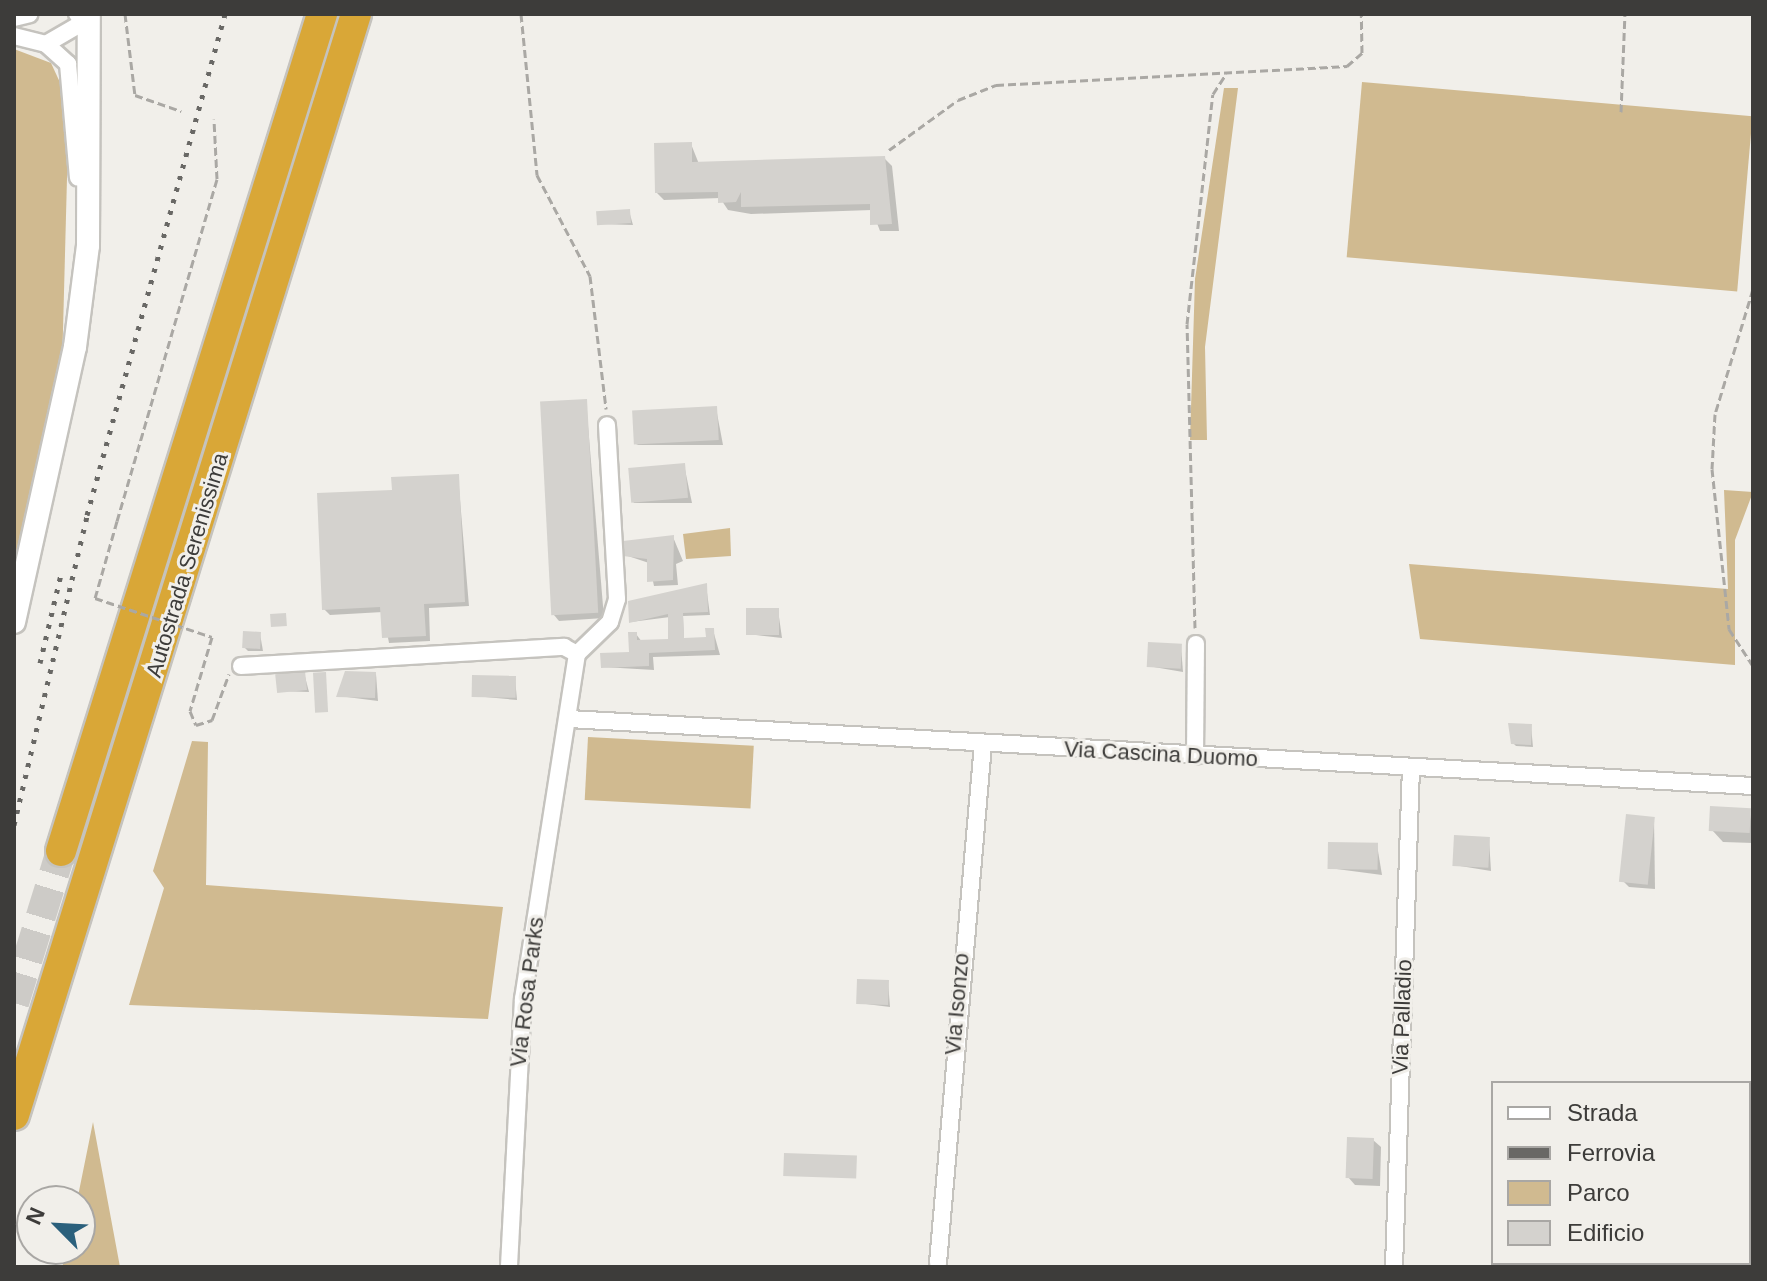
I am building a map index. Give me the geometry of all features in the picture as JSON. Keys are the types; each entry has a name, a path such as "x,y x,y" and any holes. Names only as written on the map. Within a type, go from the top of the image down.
{"highway":[{"name":"Autostrada Serenissima","path":"61,851 322,14"},
{"name":"Autostrada Serenissima","path":"14,1115 356,14"}],"street":[{"path":"14,18 30,14"},
{"path":"46,44 85,16"},
{"path":"14,622 75,347 88,246 85,16"},
{"path":"14,36 46,44 68,64 75,90 75,347"},
{"path":"236,666 564,647 577,654 610,622 617,599 607,425"},
{"path":"1195,756 1196,644"},
{"name":"Via Rosa Parks","path":"509,1267 523,999 577,654"},
{"name":"Via Cascina Duomo","path":"569,719 983,745 1753,786"},
{"name":"Via Isonzo","path":"938,1263 983,745"},
{"name":"Via Palladio","path":"1394,1267 1411,767"}],"path":[{"path":"125,14 135,95 181,111"},
{"path":"521,14 537,175 590,276 607,425"},
{"path":"889,150 958,100 996,85 1347,66 1362,53 1361,14"},
{"path":"1621,112 1625,14"},
{"path":"1196,644 1187,324 1213,94 1226,74"},
{"path":"214,119 217,179 95,598 212,637 190,711 196,725 212,720 236,666"},
{"path":"1753,289 1715,414 1712,469 1729,629 1753,666"}],"green space":[{"path":"14,49 51,63 69,102 62,368 14,594"},
{"path":"1362,82 1753,116 1737,291 1347,257"},
{"path":"1224,88 1238,88 1205,347 1207,440 1190,440 1195,279"},
{"path":"1724,490 1753,492 1735,540 1735,665 1420,639 1409,564 1728,589"},
{"path":"730,528 731,556 686,559 683,534"},
{"path":"588,737 754,746 750,809 585,800"},
{"path":"192,741 208,742 206,885 503,907 488,1019 129,1005 164,888 153,871"},
{"path":"93,1122 120,1267 62,1267 96,1265 96,1185 80,1185"}],"building":[{"path":"692,142 692,162 885,156 892,224 870,225 870,204 741,207 741,192 736,202 718,203 718,192 655,193 654,143"},
{"path":"630,209 631,223 597,225 596,211"},
{"path":"587,399 598,613 551,615 540,401"},
{"path":"717,406 719,440 634,444 632,410"},
{"path":"685,463 688,498 631,503 628,468"},
{"path":"459,474 465,602 424,604 426,636 382,638 380,607 322,610 317,493 392,490 391,477"},
{"path":"674,535 673,580 647,582 647,559 623,556 623,541"},
{"path":"707,583 708,612 683,613 684,638 706,637 705,628 714,628 715,650 649,653 649,666 601,668 600,653 629,652 628,632 637,632 637,640 668,639 668,614 629,623 628,601"},
{"path":"746,608 779,608 779,635 746,635"},
{"path":"286,613 287,626 271,627 270,614"},
{"path":"243,631 261,632 260,649 242,648"},
{"path":"1148,642 1182,644 1181,669 1147,667"},
{"path":"305,671 307,690 277,693 275,674"},
{"path":"345,671 376,672 375,698 336,697"},
{"path":"326,672 328,712 315,713 313,673"},
{"path":"472,675 516,676 516,698 472,697"},
{"path":"1508,723 1532,724 1531,745 1511,744"},
{"path":"1710,806 1751,808 1750,833 1709,831"},
{"path":"1626,814 1655,817 1648,885 1619,882"},
{"path":"1454,835 1490,837 1488,868 1452,866"},
{"path":"1328,842 1378,843 1378,870 1328,869"},
{"path":"857,979 889,980 888,1005 856,1004"},
{"path":"1347,1137 1374,1138 1373,1179 1346,1178"},
{"path":"784,1153 857,1156 856,1179 783,1176"}],"tunnel":[{"path":"14,1003 61,851"}],"railway":[{"path":"14,825 87,515 225,14"},
{"path":"40,663 61,574"}]}
